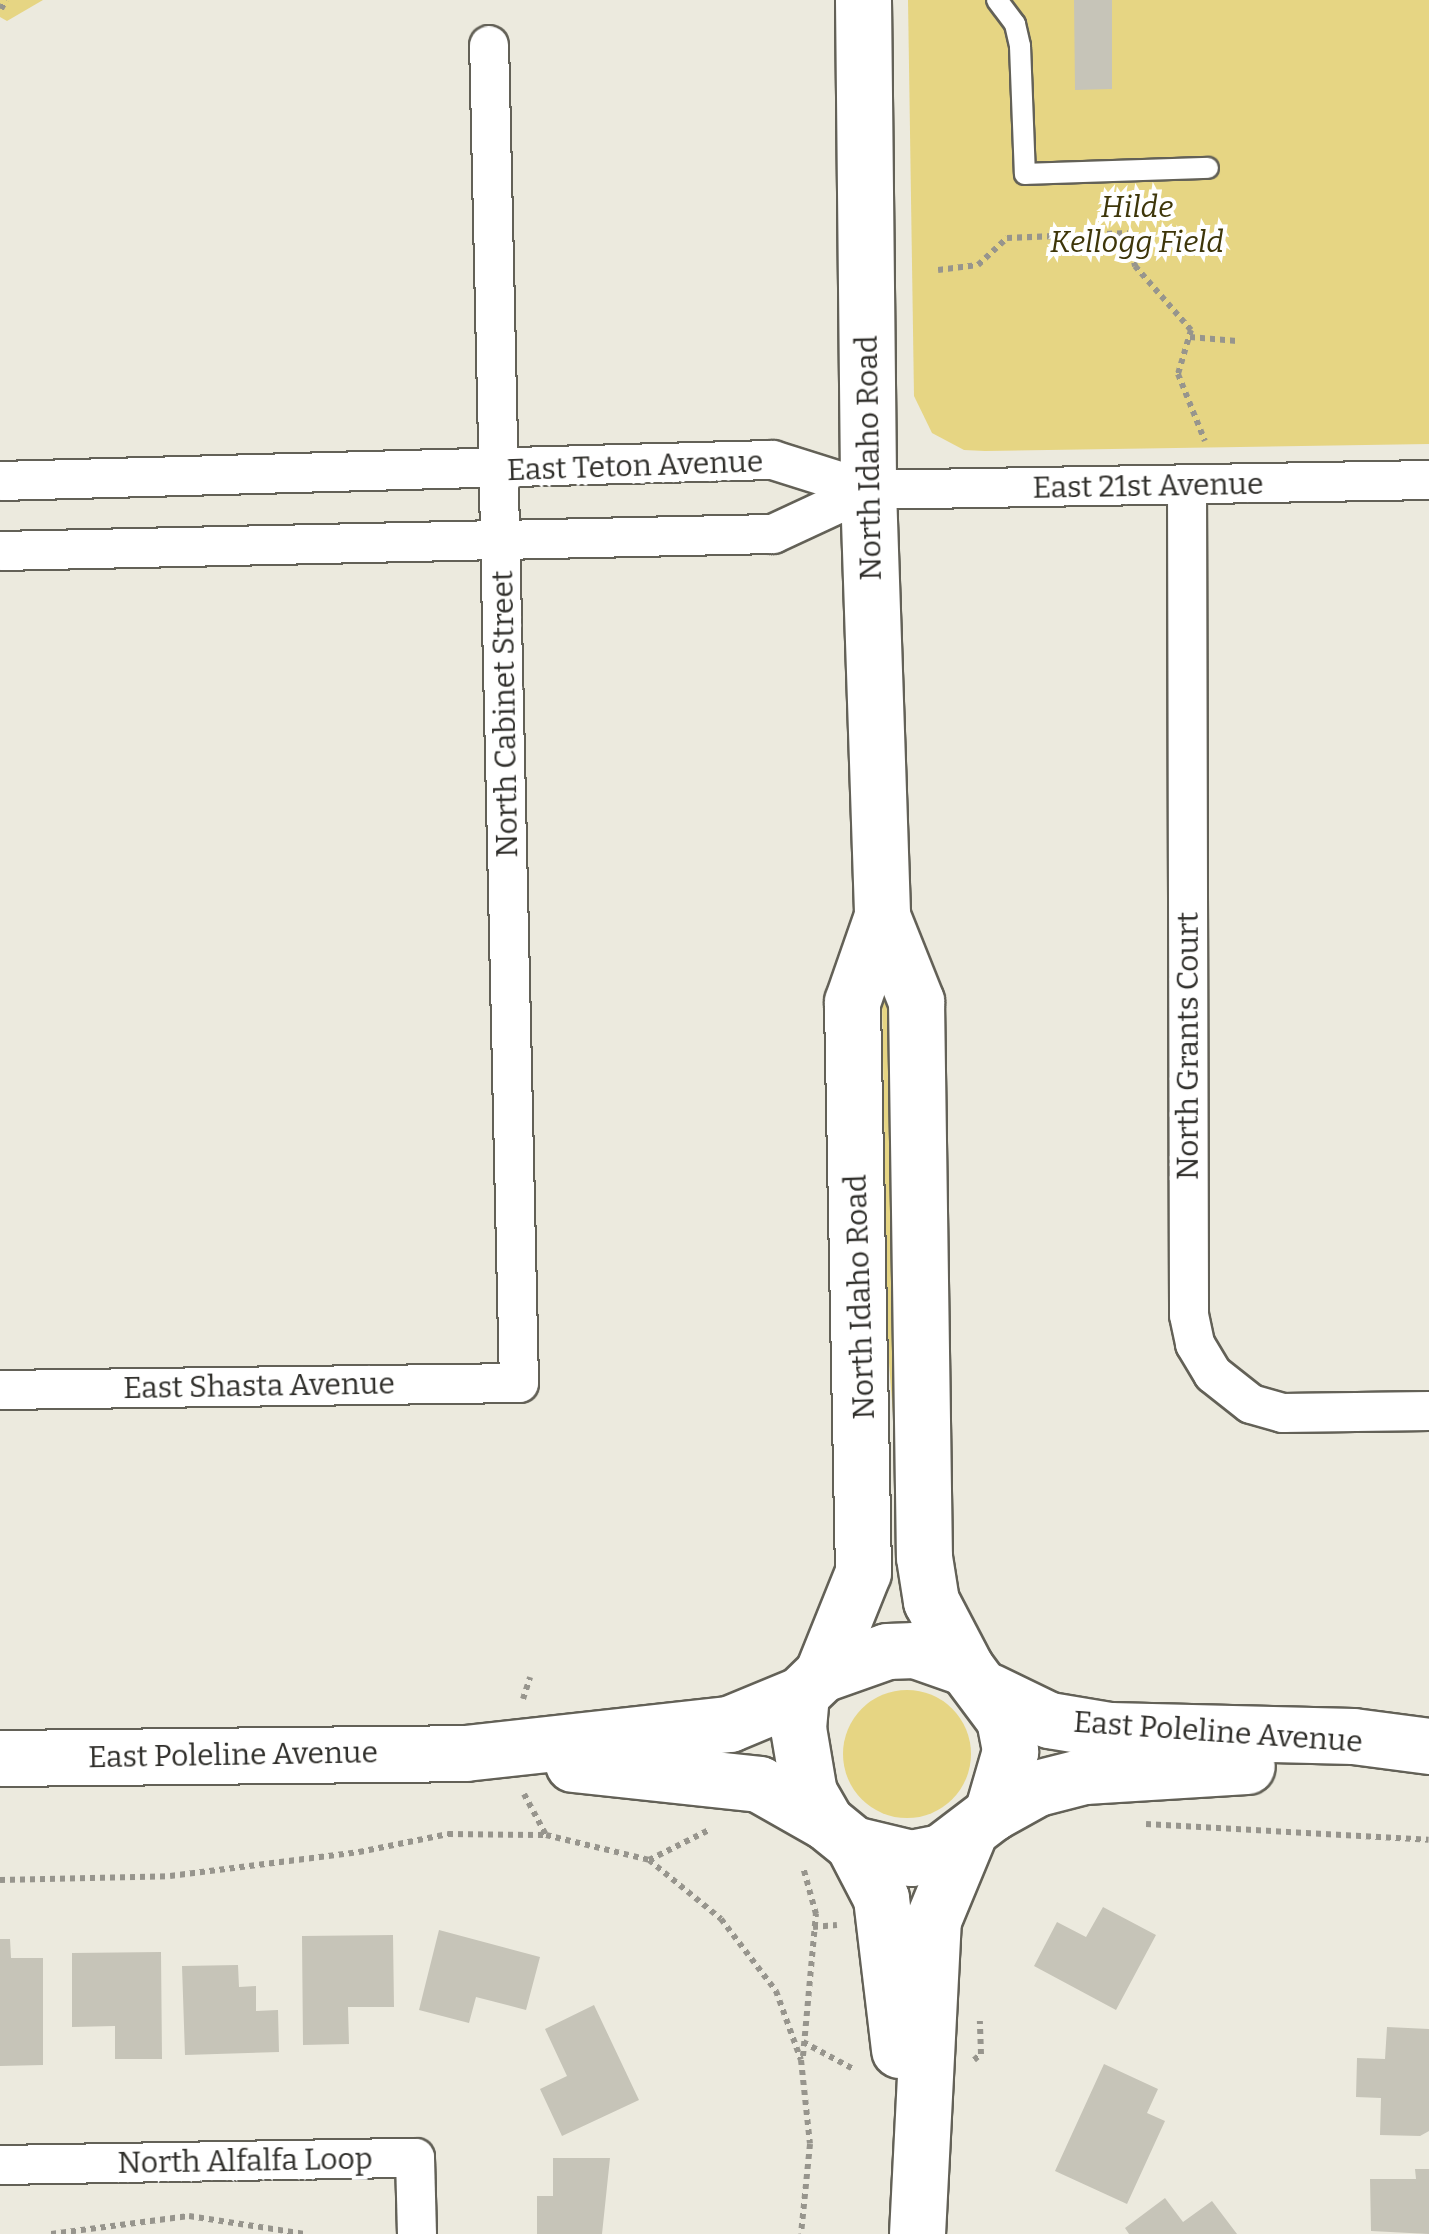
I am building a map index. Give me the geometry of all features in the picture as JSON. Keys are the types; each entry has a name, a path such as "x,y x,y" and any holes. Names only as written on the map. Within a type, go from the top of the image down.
{"main road":[{"name":"North Idaho Road","path":"864,0 868,490 882,916 916,1000 924,1558 931,1601 977,1680"},
{"name":"North Idaho Road","path":"812,1684 863,1572 852,1002 882,916"},
{"path":"914,1650 977,1680 1010,1751 933,1920 917,2228 886,1920 876,1878 826,1843 801,1761 812,1684 887,1651 914,1650"},
{"name":"East Poleline Avenue","path":"977,1680 1049,1720 1081,1727 1353,1736 1411,1746"},
{"name":"East Poleline Avenue","path":"0,1758 465,1753 729,1724 812,1684"},
{"name":"East Poleline Avenue","path":"979,1825 1037,1788 1084,1776 1352,1759 1411,1746"},
{"name":"East Poleline Avenue","path":"465,1753 744,1782 784,1794 826,1843"},
{"path":"826,1843 911,1858 979,1825"}],"street":[{"name":"North Cabinet Street","path":"489,44 519,1383"},
{"name":"East Teton Avenue","path":"0,481 773,460 868,490"},
{"name":"East 21st Avenue","path":"868,490 1429,480"},
{"name":"North Grants Court","path":"1187,485 1189,1315 1195,1344 1213,1374 1238,1394 1282,1413 1429,1411"},
{"path":"0,551 772,534 868,490"},
{"name":"East Shasta Avenue","path":"0,1390 519,1383"},
{"name":"North Alfalfa Loop","path":"0,2165 415,2158 417,2234"}],"lane":[{"path":"997,0 1015,24 1020,46 1025,174 1208,168"}],"path":[{"path":"2,9 6,0"},
{"path":"938,270 978,265 1007,238 1128,233 1136,266 1190,336 1238,340"},
{"path":"1190,336 1178,374 1204,441"},
{"path":"1128,1823 1429,1840"},
{"path":"649,1860 692,1833 728,1826"},
{"path":"0,1880 170,1876 359,1852 448,1834 546,1835 649,1860 721,1919 776,1991 802,2068"},
{"path":"800,2234 810,2144 802,2068 816,1914 811,1879 826,1843"},
{"path":"979,2016 981,2054"},
{"path":"51,2234 189,2216 305,2234"}],"green space":[{"path":"0,0 43,0 7,21 0,17"},
{"name":"Hilde Kellogg Field","path":"908,0 1429,0 1429,444 985,451 964,450 932,433 914,396"},
{"path":"889,991 901,1516 888,1350 882,998"},
{"path":"907,1690 931,1695 952,1709 966,1730 971,1754 966,1778 952,1799 931,1813 907,1818 883,1813 862,1799 848,1778 843,1754 848,1730 862,1709 883,1695"}],"building":[{"path":"1074,0 1112,0 1112,89 1075,90"},
{"path":"1103,1907 1156,1935 1116,2010 1034,1966 1057,1922 1086,1937"},
{"path":"439,1930 540,1957 526,2010 476,1997 469,2023 419,2010"},
{"path":"393,1935 394,2007 348,2007 349,2044 303,2045 302,1936"},
{"path":"0,1939 10,1939 11,1958 43,1958 43,2065 0,2066"},
{"path":"161,1952 162,2059 115,2059 115,2026 72,2027 72,1953"},
{"path":"238,1965 239,1987 256,1986 256,2011 278,2010 279,2052 185,2055 182,1966"},
{"path":"594,2005 639,2100 562,2136 540,2089 567,2076 545,2029"},
{"path":"1387,2027 1429,2029 1429,2131 1420,2136 1380,2135 1381,2098 1356,2097 1357,2058 1385,2059"},
{"path":"1104,2064 1158,2089 1147,2113 1165,2121 1127,2204 1055,2171"},
{"path":"553,2158 610,2158 602,2234 537,2234 537,2196 553,2196"},
{"path":"1415,2169 1429,2169 1429,2234 1371,2231 1370,2179 1416,2179"},
{"path":"1165,2198 1183,2222 1212,2201 1237,2234 1129,2234 1125,2228"}]}
